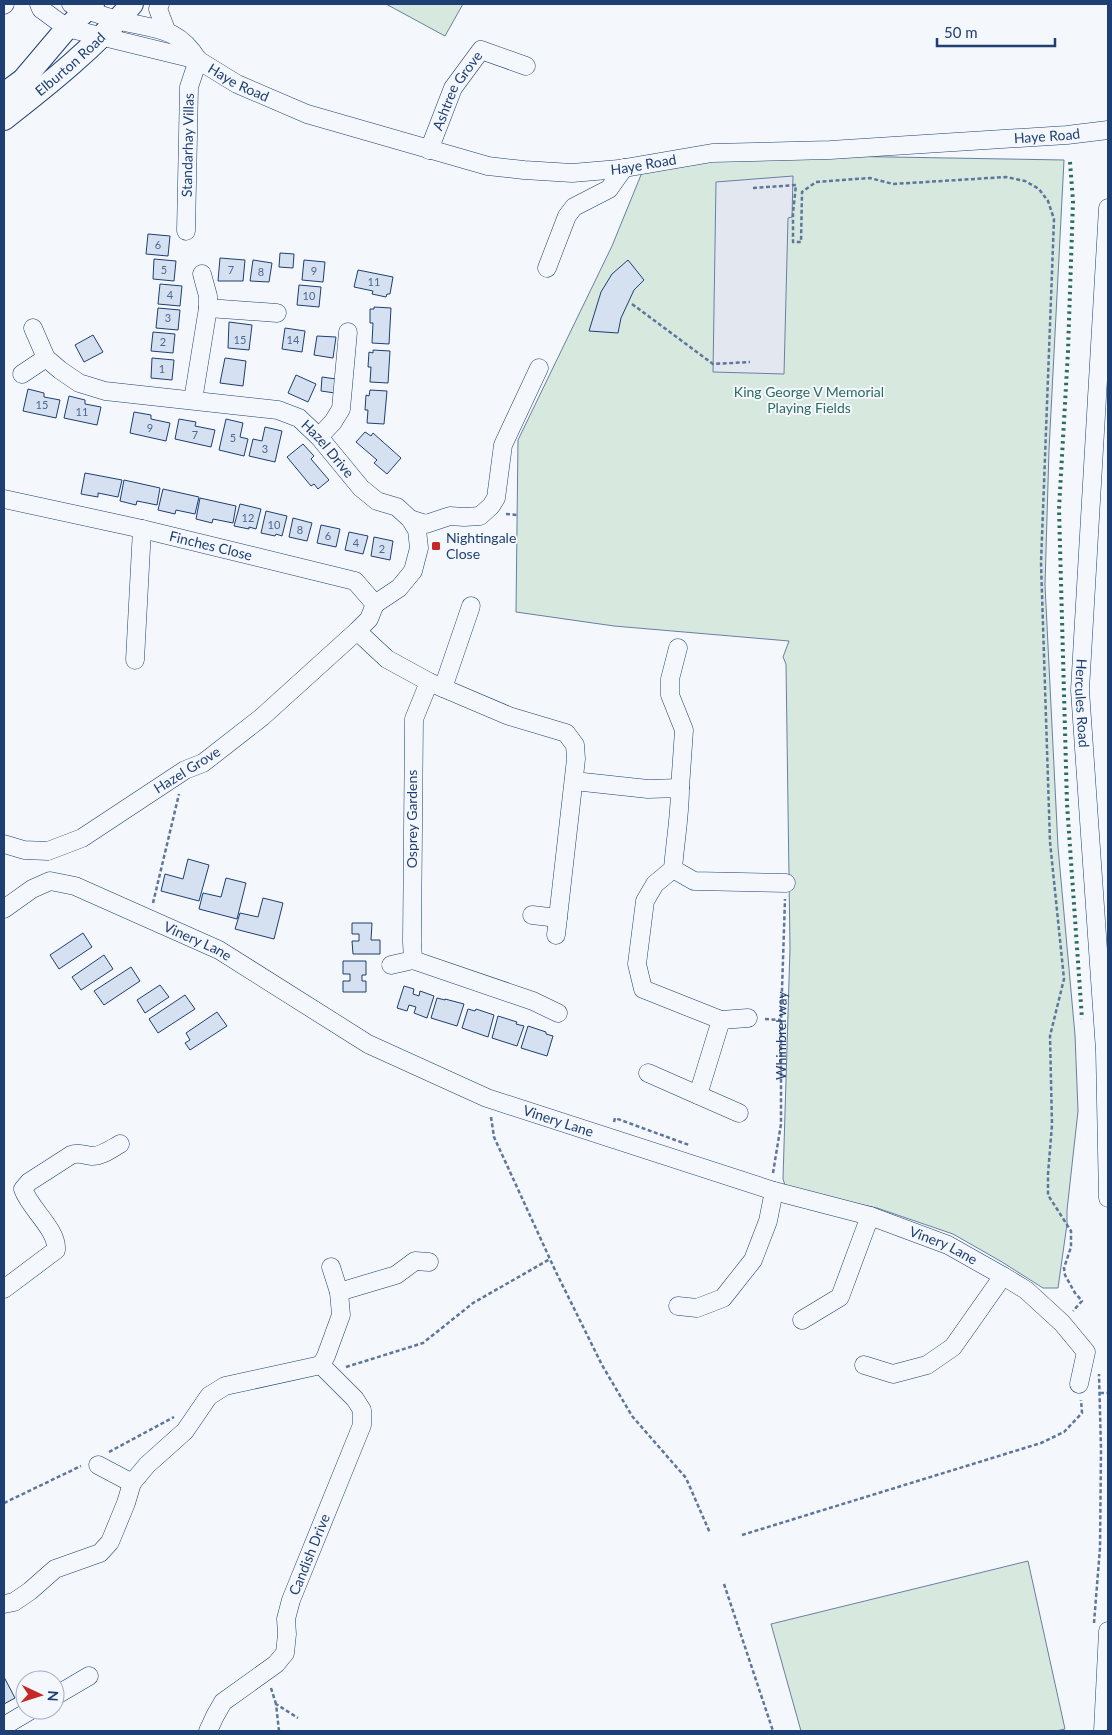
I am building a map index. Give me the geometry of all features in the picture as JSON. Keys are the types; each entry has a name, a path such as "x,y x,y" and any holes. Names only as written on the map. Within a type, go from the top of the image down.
{"main road":[{"name":"Elburton Road","path":"4,94 23,80 84,6"},
{"name":"Elburton Road","path":"4,119 39,92 101,37 125,12"}],"street":[{"path":"39,4 41,9 67,28"},
{"path":"160,4 158,9 166,30"},
{"name":"Haye Road","path":"84,6 125,12 166,30 186,43 198,60"},
{"name":"Haye Road","path":"67,28 198,60 237,84 307,114 488,166 524,170 572,173 624,168 712,153 830,150 1068,135 1108,130"},
{"name":"Ashtree Grove","path":"429,150 453,88 481,50 526,66"},
{"name":"Standarhay Villas","path":"186,231 189,87 198,60"},
{"path":"547,268 567,216 574,207 609,189 624,168"},
{"name":"Hercules Road","path":"1108,208 1080,690 1105,1051 1108,1198"},
{"path":"193,400 208,308 208,296 202,274"},
{"path":"208,308 277,313"},
{"name":"Hazel Drive","path":"32,328 46,358 79,383 105,391 278,410 299,418 319,436 361,488 378,501 397,507 410,519"},
{"path":"319,436 334,422 341,409 348,332"},
{"path":"22,374 46,358"},
{"path":"410,519 426,524 450,516 480,516 490,506 496,498 503,445 539,368"},
{"name":"Finches Close","path":"4,500 356,580 375,604"},
{"path":"410,519 417,530 419,548 413,571 399,588 375,604 369,619 357,630 387,659 436,685 510,716 566,733 575,745 574,781 557,927 532,915"},
{"path":"135,660 142,530"},
{"name":"Osprey Gardens","path":"413,960 414,719 436,685 470,606"},
{"name":"Hazel Grove","path":"4,844 24,850 48,851 82,838 185,770 203,763 262,717 357,630"},
{"path":"678,648 670,679 670,695 684,730 680,814 673,869 655,884 645,901 637,964 643,990 721,1020 748,1018"},
{"path":"574,781 648,789 680,788"},
{"path":"673,869 694,881 786,883"},
{"name":"Vinery Lane","path":"4,909 32,888 50,881 75,886 219,950 368,1044 488,1098 772,1190 870,1216 948,1245 1026,1290 1062,1323 1086,1352 1079,1384"},
{"path":"391,965 413,960 533,1001 558,1013"},
{"path":"698,1094 721,1020"},
{"path":"648,1072 739,1113"},
{"path":"5,1288 56,1250 57,1244 52,1234 26,1197 23,1189 29,1182 71,1155 76,1153 93,1156 120,1144"},
{"path":"678,1306 697,1308 723,1298 753,1260 768,1221 772,1190"},
{"path":"802,1320 840,1298 870,1216"},
{"path":"339,1292 396,1275 415,1262 429,1262"},
{"path":"4,1604 14,1602 55,1568 100,1553 110,1542 132,1483 147,1465 185,1431 209,1396 224,1386 324,1369 326,1356 341,1315 339,1292 331,1267"},
{"path":"864,1365 893,1374 927,1366 953,1347 1003,1276"},
{"name":"Candish Drive","path":"208,1731 223,1702 276,1664 285,1653 286,1619 292,1600 362,1425 362,1410 355,1398 324,1369"},
{"path":"98,1465 132,1483"},
{"path":"1101,1629 1103,1731"},
{"path":"65,1690 89,1676"},
{"path":"4,1726 15,1719"}],"path":[{"path":"754,188 796,185 793,242 800,242 802,192 816,182 870,178 893,184 1006,177 1025,181 1039,189 1048,201 1054,219 1041,563 1050,842 1064,979 1050,1036 1052,1125 1048,1196 1071,1231 1071,1247 1064,1268 1065,1275 1082,1301 1062,1323"},
{"path":"632,304 713,364 750,362"},
{"path":"149,920 185,770"},
{"name":"Whimbrel way","path":"772,1190 781,1124 781,1020 786,883"},
{"path":"488,1098 494,1137 550,1259 602,1365 632,1416 686,1478 710,1533"},
{"path":"324,1369 423,1343 473,1302 550,1259"},
{"path":"1099,1365 1101,1629"},
{"path":"742,1535 1041,1443 1064,1432 1082,1413 1079,1384"},
{"path":"1100,1393 1108,1393"},
{"path":"724,1584 773,1731"},
{"path":"279,1731 276,1704 298,1718"}],"green space":[{"path":"386,4 463,4 445,36"},
{"name":"King George V Memorial Playing Fields","path":"833,156 1064,160 1049,450 1045,585 1058,847 1075,1035 1078,1111 1067,1224 1058,1288 1043,1288 953,1234 877,1208 786,1188 783,1179 790,948 786,664 783,657 789,641 614,626 516,612 518,440 612,246 643,170 686,162"},
{"path":"1028,1561 1065,1729 1056,1731 801,1731 771,1624"}],"shaded area":[{"path":"793,176 792,217 788,218 784,374 713,372 716,182"}],"building":[{"path":"148,234 170,236 168,256 146,254"},
{"path":"280,253 294,254 293,268 279,267"},
{"path":"220,258 245,260 243,281 218,281"},
{"path":"154,259 176,261 174,281 153,279"},
{"path":"253,260 272,263 269,282 250,281"},
{"path":"304,260 325,262 323,282 302,280"},
{"path":"628,260 644,280 634,290 621,318 618,333 589,331 601,292 612,274"},
{"path":"358,270 393,277 390,294 387,294 386,297 372,294 373,291 354,287"},
{"path":"160,284 182,286 180,306 158,304"},
{"path":"299,285 321,287 319,307 297,305"},
{"path":"374,307 391,308 389,344 372,343 373,323 370,323 370,309 374,309"},
{"path":"158,308 180,310 178,330 156,328"},
{"path":"229,322 252,325 249,350 228,348"},
{"path":"285,328 305,331 302,352 282,349"},
{"path":"153,332 175,334 173,353 151,351"},
{"path":"93,335 103,352 84,362 75,345"},
{"path":"317,336 336,337 333,358 314,355"},
{"path":"373,350 390,351 388,383 370,382 369,352 373,353"},
{"path":"152,358 174,360 172,380 151,378"},
{"path":"225,358 246,361 243,386 220,383"},
{"path":"296,375 316,384 308,402 288,393"},
{"path":"322,377 336,379 335,393 321,391"},
{"path":"28,389 44,393 44,397 60,400 56,418 23,411"},
{"path":"370,390 387,391 384,424 367,423 368,410 365,410 366,395 369,396"},
{"path":"69,396 85,400 85,404 101,407 97,425 64,418"},
{"path":"134,412 151,415 151,419 170,423 166,441 130,433"},
{"path":"179,419 196,422 195,426 215,430 211,447 175,439"},
{"path":"226,419 243,423 240,437 248,439 244,456 219,450"},
{"path":"265,427 282,431 275,462 249,456 253,439 262,441"},
{"path":"365,432 371,436 373,433 401,458 387,474 374,463 377,460 356,442"},
{"path":"303,444 314,456 311,459 329,480 318,489 314,484 311,486 287,457"},
{"path":"85,473 122,480 118,497 98,493 98,497 81,494"},
{"path":"124,480 160,488 157,505 137,501 136,505 120,501"},
{"path":"163,489 199,497 195,514 176,510 175,514 158,510"},
{"path":"200,498 236,506 233,523 213,519 212,523 196,519"},
{"path":"240,504 261,509 256,529 234,526"},
{"path":"266,511 287,516 282,536 261,533"},
{"path":"293,518 312,523 307,541 289,537"},
{"path":"321,525 340,529 336,547 317,543"},
{"path":"349,532 368,536 363,554 345,550"},
{"path":"374,537 393,541 390,560 371,556"},
{"path":"188,859 209,865 199,901 161,891 165,874 183,879"},
{"path":"226,878 246,883 237,919 199,909 203,893 221,897"},
{"path":"263,898 283,903 274,939 235,929 240,913 258,917"},
{"path":"352,923 372,923 371,940 380,940 380,954 353,954 352,941 359,941 359,934 352,934"},
{"path":"83,933 92,947 59,969 50,955"},
{"path":"104,955 113,969 81,990 72,977"},
{"path":"343,961 366,961 366,975 362,975 362,981 366,981 366,992 343,992 343,981 350,981 350,974 343,974"},
{"path":"131,967 140,981 104,1005 94,991"},
{"path":"160,985 169,997 145,1013 137,1000"},
{"path":"404,986 414,989 413,994 419,996 420,991 434,996 427,1018 414,1013 416,1007 409,1005 407,1011 397,1008"},
{"path":"185,995 195,1009 158,1033 149,1019"},
{"path":"437,998 464,1004 457,1026 431,1018"},
{"path":"468,1009 475,1011 476,1009 494,1015 488,1037 462,1028"},
{"path":"217,1012 227,1026 190,1050 185,1043 190,1040 186,1033"},
{"path":"498,1016 524,1026 517,1046 492,1038"},
{"path":"528,1026 553,1036 547,1056 521,1048"},
{"path":"4,1677 15,1698 4,1704"}],"hedge":[{"path":"1070,162 1073,201 1068,351 1059,509 1067,804 1082,1019"}],"place":[{"name":"Nightingale Close","path":"436,546"}]}
